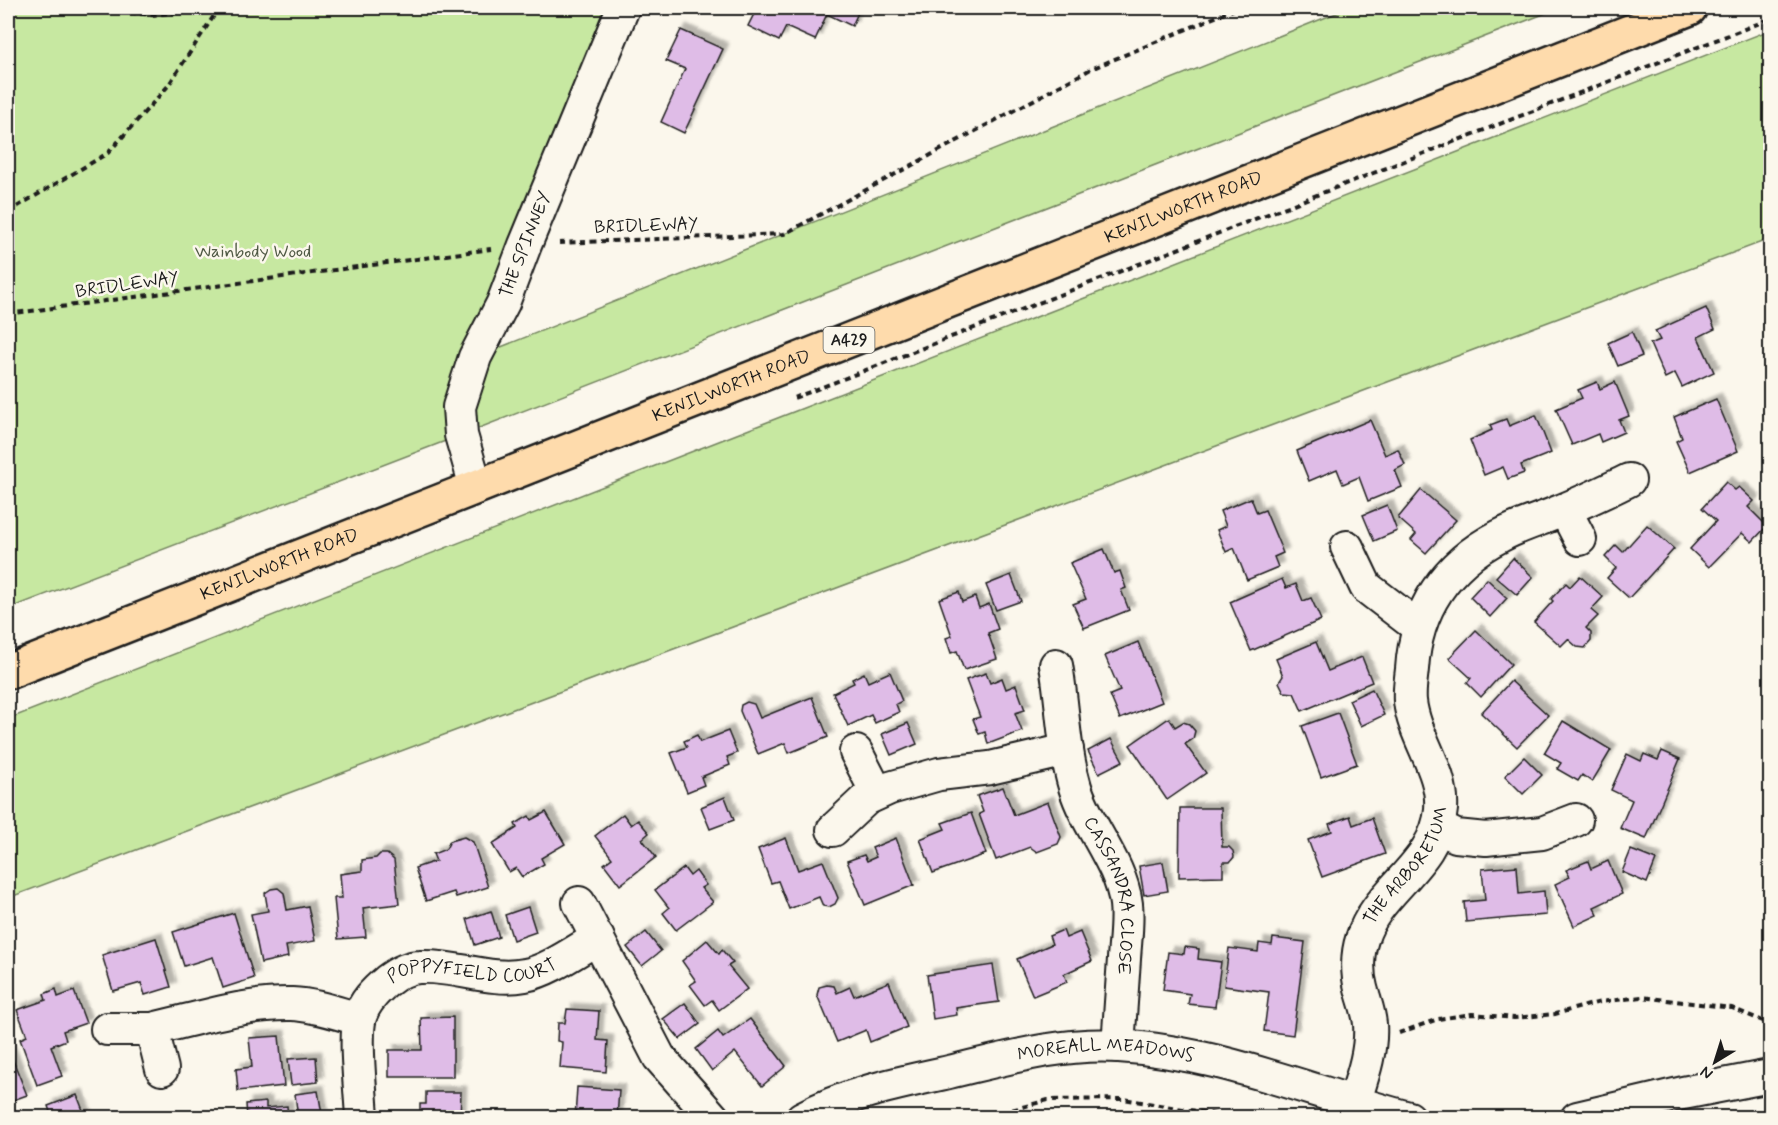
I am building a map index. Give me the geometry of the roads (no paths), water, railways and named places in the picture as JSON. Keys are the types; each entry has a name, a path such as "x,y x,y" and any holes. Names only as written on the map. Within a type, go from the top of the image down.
{"main road":[{"name":"KENILWORTH ROAD","path":"8,672 1690,8"}],"street":[{"name":"THE SPINNEY","path":"476,487 461,435 459,407 475,357 503,303 623,8"},
{"name":"THE ARBORETUM","path":"1354,1103 1366,1064 1369,1045 1370,1023 1360,987 1358,969 1362,938 1373,915 1419,862 1438,826 1442,808 1440,786 1416,725 1410,701 1413,650 1418,627 1428,604 1445,579 1465,558 1502,535 1565,510 1629,480"},
{"path":"1565,510 1580,539"},
{"path":"1347,547 1366,588 1418,627"},
{"name":"CASSANDRA CLOSE","path":"1056,665 1067,750 1075,786 1082,806 1115,868 1124,896 1126,932 1118,1046"},
{"path":"832,830 854,809 877,793 939,774 990,768 1067,750"},
{"path":"856,752 877,793"},
{"path":"1438,826 1456,836 1486,839 1542,833 1576,820"},
{"path":"579,903 659,1057 713,1118"},
{"name":"POPPYFIELD COURT","path":"359,1019 368,999 379,987 405,970 420,966 499,976 526,975 538,971 598,938"},
{"path":"107,1029 152,1029 227,1011 292,1004 323,1009 359,1019 362,1118"},
{"path":"152,1029 162,1069"},
{"name":"MOREALL MEADOWS","path":"802,1118 846,1098 878,1087 1064,1047 1118,1046 1179,1053 1256,1071 1354,1103 1409,1118"},
{"path":"1577,1118 1770,1076"}],"park label":[{"name":"Wainbody Wood","path":"253,252"}]}
